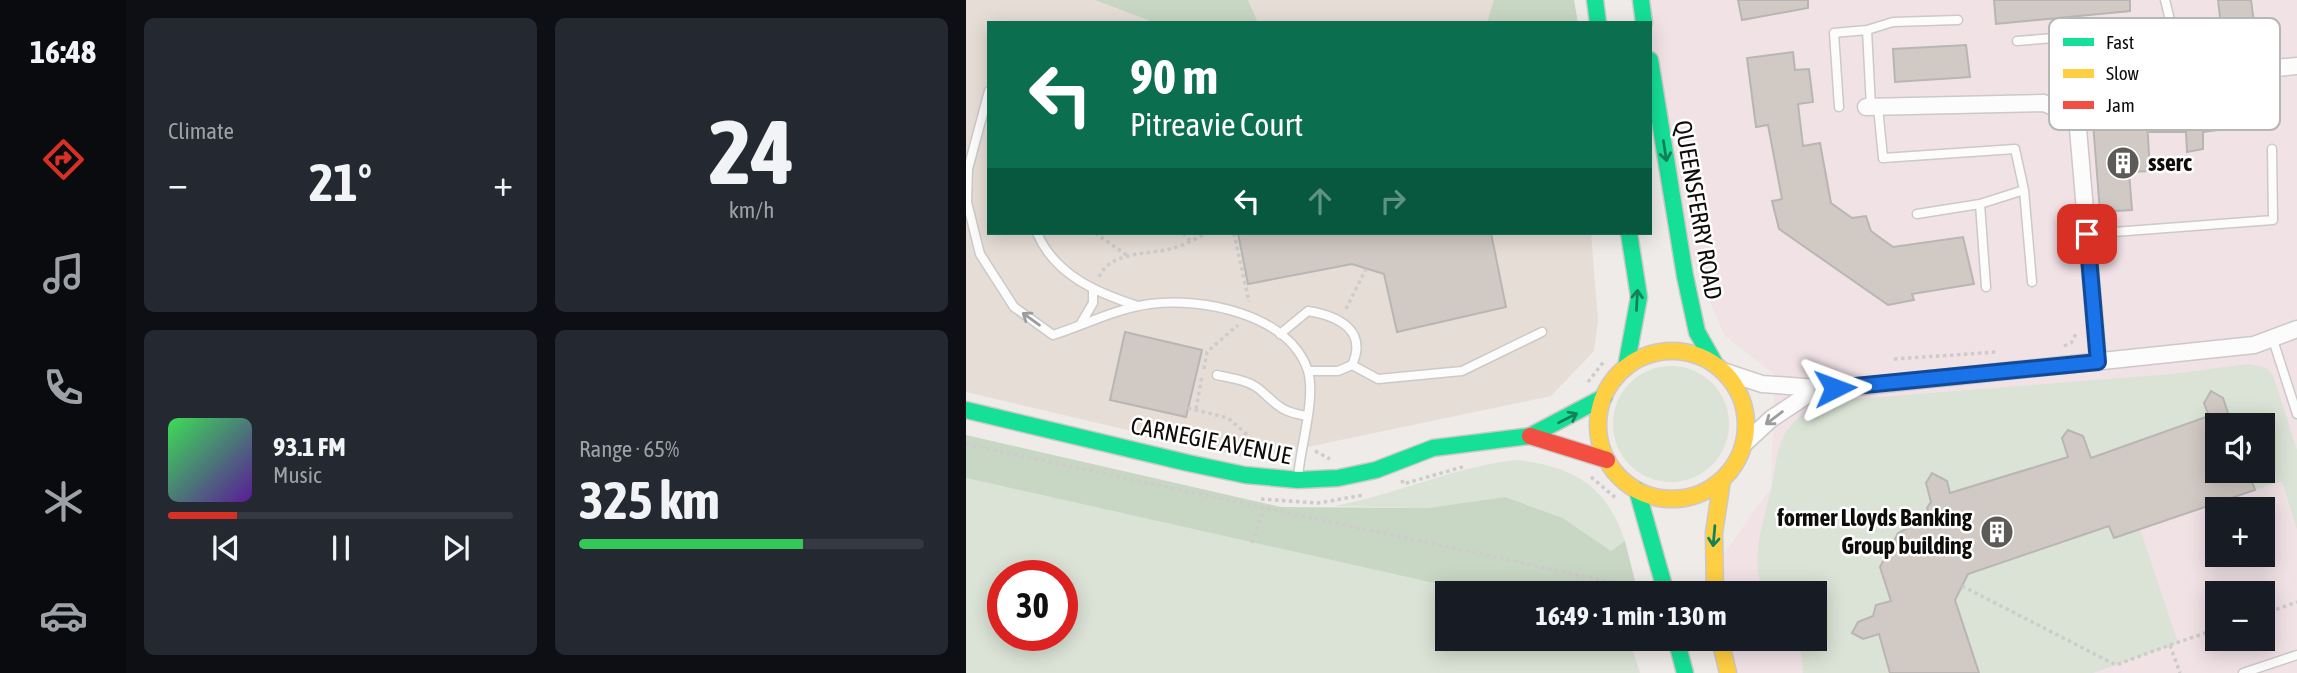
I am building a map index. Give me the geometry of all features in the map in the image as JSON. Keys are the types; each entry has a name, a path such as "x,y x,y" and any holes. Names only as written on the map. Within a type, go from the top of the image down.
{"main road":[{"path":"1595,0 1598,21"},
{"path":"1641,0 1644,21"},
{"name":"QUEENSFERRY ROAD","path":"1652,72 1685,276 1697,332 1719,368"},
{"path":"1626,367 1639,297 1629,235"},
{"path":"1670,351 1694,354 1719,368 1732,381 1743,402 1747,423 1744,444 1736,464 1722,480 1703,492 1681,499 1658,498 1637,490 1620,477 1607,460 1600,440 1599,418 1604,397 1613,380 1626,367 1647,355 1670,351"},
{"path":"1530,436 1604,397"},
{"name":"CARNEGIE AVENUE","path":"966,410 1200,465 1297,480 1338,478 1394,463 1433,448 1530,436"},
{"path":"1530,436 1607,460"},
{"path":"1715,581 1714,533 1722,480"},
{"path":"1637,490 1663,581"},
{"path":"1679,651 1685,673"},
{"path":"1723,651 1728,673"}],"street":[{"path":"1872,107 2044,103 2049,105"},
{"path":"2078,130 2098,362"},
{"path":"1744,444 1771,419 1807,395 1855,387 2254,345 2297,329"},
{"path":"1719,368 1762,384 1794,388 1855,387"}],"lane":[{"path":"2165,0 2170,18"},
{"path":"1839,107 1834,33 1867,30 1893,22 1958,20"},
{"path":"1867,30 1872,107 1884,158 2015,149 2024,190 2032,282"},
{"path":"2017,41 2049,39"},
{"path":"987,98 968,169 967,202 980,254 1014,307 1053,335 1153,303 1212,305 1245,314 1280,334 1299,354 1308,371 1310,388 1297,480"},
{"path":"2087,234 2273,220 2272,149"},
{"path":"1917,214 1980,204 2024,190"},
{"path":"1980,204 1986,287"},
{"path":"1038,235 1062,269 1093,290 1138,306"},
{"path":"1079,327 1093,303 1093,290"},
{"path":"1280,334 1308,311 1328,314 1340,320 1356,336 1357,353 1352,365 1338,371 1308,371"},
{"path":"1352,365 1378,379 1462,370 1542,332"},
{"path":"2273,340 2297,414"},
{"path":"1217,375 1250,384 1287,412 1306,416"},
{"path":"2243,673 2297,655"}],"path":[{"path":"1098,235 1128,256"},
{"path":"1185,235 1191,242"},
{"path":"1093,290 1101,272 1111,263 1128,256 1172,249 1203,235"},
{"path":"1196,410 1207,352 1235,330 1250,301 1234,235"},
{"path":"1340,320 1366,269"},
{"path":"2059,348 2071,343 2079,322 2094,318"},
{"path":"1894,359 2004,352"},
{"path":"1586,385 1606,358"},
{"path":"1188,408 1228,418 1252,439 1284,454"},
{"path":"966,444 1608,581"},
{"path":"1394,463 1403,484 1469,465"},
{"path":"1582,470 1622,507"},
{"path":"1283,503 1283,512"},
{"path":"1252,542 1264,509"},
{"path":"1643,576 1644,581"},
{"path":"1962,586 2116,665 2205,633"},
{"path":"2275,610 2297,602"},
{"path":"2170,645 2180,673"}],"shaded area":[{"path":"966,0 1560,0 1563,21 987,21 987,235 1591,235 1598,321 1594,351 1551,396 1250,459 966,392"},
{"path":"1641,0 2297,0 2297,673 1728,673 1723,651 1827,651 1827,581 1721,581 1722,556 1771,488 1775,375 1724,335 1675,217 1652,73 1652,21 1649,21"},
{"path":"2248,364 2267,368 2273,375 2297,450 2297,530 2282,481 2235,497 2205,497 2205,507 2140,529 2178,643 2093,673 1803,673 1800,651 1827,651 1827,581 1760,581 1759,540 1777,454 1786,432 1804,414 1820,407 1855,399 2171,374"},
{"path":"1671,366 1693,370 1712,383 1725,402 1729,424 1725,446 1712,465 1693,478 1671,482 1649,478 1630,465 1617,446 1613,424 1617,402 1630,383 1649,370"},
{"path":"1517,460 1555,468 1585,482 1608,506 1625,541 1611,551 1563,518 1505,497 1427,508 1334,506 1471,468"},
{"path":"966,478 1435,583 1435,651 1633,651 1640,673 966,673"}],"green space":[{"path":"1095,0 1248,0 1257,21 1151,21"},
{"path":"1494,0 1574,0 1578,21 1488,21"},
{"path":"966,435 1281,507 1427,508 1505,497 1563,518 1611,551 1625,541 1635,581 1435,581 1435,583 966,478"}],"building":[{"path":"1738,0 1808,0 1808,8 1742,20"},
{"path":"1994,0 2130,0 2130,11 1996,24"},
{"path":"2218,0 2251,0 2253,18 2220,18"},
{"path":"1966,45 1970,77 1895,82 1893,49"},
{"path":"1793,52 1795,70 1809,69 1813,102 1798,104 1803,146 1820,143 1831,203 1852,218 1866,216 1871,231 1893,247 1963,237 1974,284 1912,294 1914,300 1888,305 1779,229 1772,201 1782,199 1768,125 1756,127 1747,58"},
{"name":"sserc","path":"2094,130 2148,130 2150,171 2129,172 2132,210 2100,212"},
{"path":"2218,130 2203,132 2203,149 2187,152 2186,132 2150,132"},
{"path":"1238,235 1491,235 1506,307 1397,332 1384,274 1352,264 1248,284"},
{"path":"1125,332 1202,350 1186,417 1110,400"},
{"name":"former Lloyds Banking Group building","path":"2211,391 2223,398 2228,413 2208,413 2204,403"},
{"name":"former Lloyds Banking Group building","path":"2205,417 2205,483 2252,483 2255,490 2234,497 2205,497 2205,507 2114,538 2109,526 1968,574 1955,600 1979,673 1890,673 1879,634 1863,639 1852,633 1858,622 1873,616 1876,605 1891,601 1880,567 1898,533 1930,517 1927,508 1931,502 1926,483 1932,473 1947,481 1950,493 2068,457 2062,438 2068,430 2083,436 2091,458"}],"traffic: fast":[{"path":"1595,0 1598,21"},
{"path":"1641,0 1644,21"},
{"path":"1652,72 1685,276 1697,332 1715,364"},
{"path":"1626,367 1639,297 1629,235"},
{"path":"966,410 1188,463 1245,475 1298,480 1338,478 1376,470 1433,448 1530,436 1604,397"},
{"path":"1637,490 1663,581"},
{"path":"1679,651 1685,673"}],"traffic: slow":[{"path":"1672,351 1700,357 1724,373 1740,397 1746,425 1740,453 1724,477 1700,493 1672,499 1644,493 1620,477 1604,453 1598,425 1604,397 1620,373 1644,357 1672,351"},
{"path":"1715,581 1714,533 1722,480"},
{"path":"1723,651 1728,673"}],"traffic: jam":[{"path":"1530,436 1607,460"}],"place":[{"name":"sserc","path":"2123,163"},
{"name":"former Lloyds Banking Group building","path":"1997,532"}],"route":[{"path":"1835,388 2098,362 2087,234"}]}
